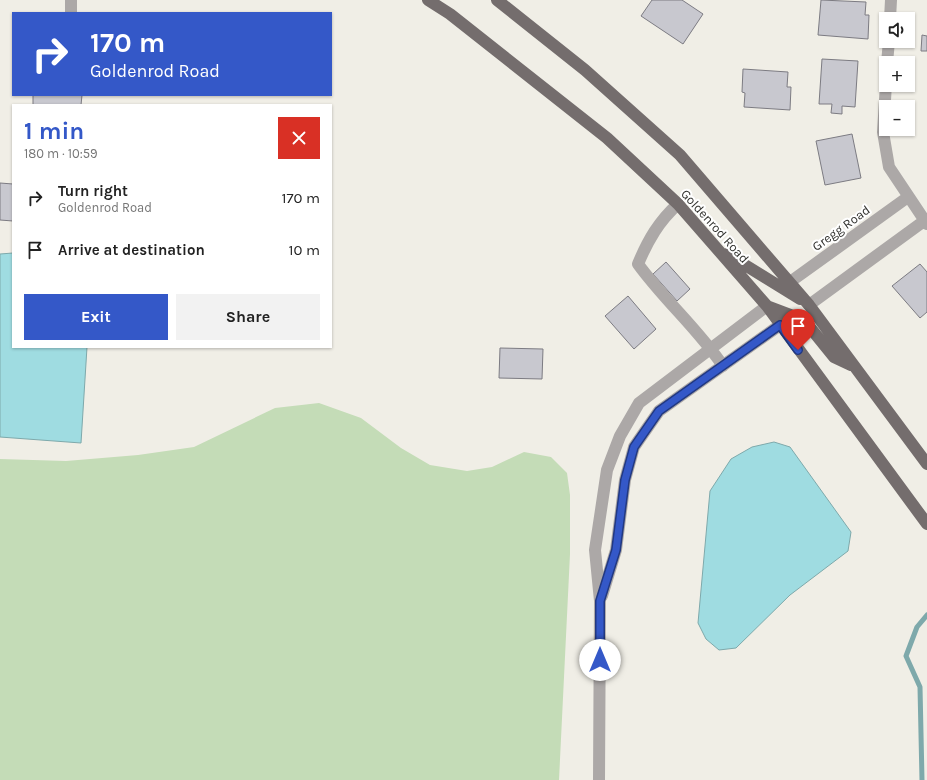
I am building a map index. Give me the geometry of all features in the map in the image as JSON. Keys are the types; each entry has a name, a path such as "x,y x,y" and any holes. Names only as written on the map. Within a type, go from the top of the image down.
{"main road":[{"name":"Goldenrod Road","path":"428,0 450,14 607,138 678,204 767,306 927,524"},
{"name":"Goldenrod Road","path":"497,0 585,70 680,155 809,305 927,464"},
{"path":"718,249 809,305"},
{"path":"767,306 804,320 834,357 854,367"}],"street":[{"path":"71,0 71,12"},
{"path":"890,12 891,0"},
{"path":"809,305 926,222 889,167 883,132 886,92"},
{"name":"Gregg Road","path":"790,282 908,197"},
{"path":"678,204 666,215 648,239 638,264 657,290 711,349 723,366"},
{"path":"599,780 600,601 595,550 607,470 620,436 639,404 767,306"},
{"path":"600,601 616,550 625,480 634,447 659,411 780,325"}],"green space":[{"path":"319,403 361,418 401,448 430,465 467,471 492,467 524,452 551,457 567,473 570,495 570,554 559,780 0,780 0,459 66,461 138,455 194,447 275,408"}],"water":[{"path":"12,253 12,348 87,348 81,443 0,437 0,254"},
{"path":"774,442 790,447 851,532 848,551 790,595 736,648 719,650 706,639 698,623 710,491 731,459 752,447"}],"building":[{"path":"652,0 682,0 703,14 683,44 641,16"},
{"path":"821,0 866,2 865,15 869,15 868,39 818,35"},
{"path":"922,35 927,36 927,51 921,51"},
{"path":"822,59 858,61 855,107 842,106 842,114 831,113 832,104 819,104"},
{"path":"743,69 788,72 787,87 791,87 790,110 744,107 745,93 742,92"},
{"path":"33,96 82,96 81,104 33,104"},
{"path":"852,134 861,178 825,185 816,141"},
{"path":"0,183 12,184 12,221 0,220"},
{"path":"666,262 690,289 677,301 653,274"},
{"path":"920,264 927,272 927,312 920,318 892,286"},
{"path":"628,296 656,329 634,349 605,316"},
{"path":"500,348 543,349 542,379 499,378"}],"waterway":[{"path":"922,780 920,687 906,656 917,627 927,615"}],"route":[{"path":"600,660 600,601 616,550 625,480 634,447 659,411 780,325 798,350"}]}
